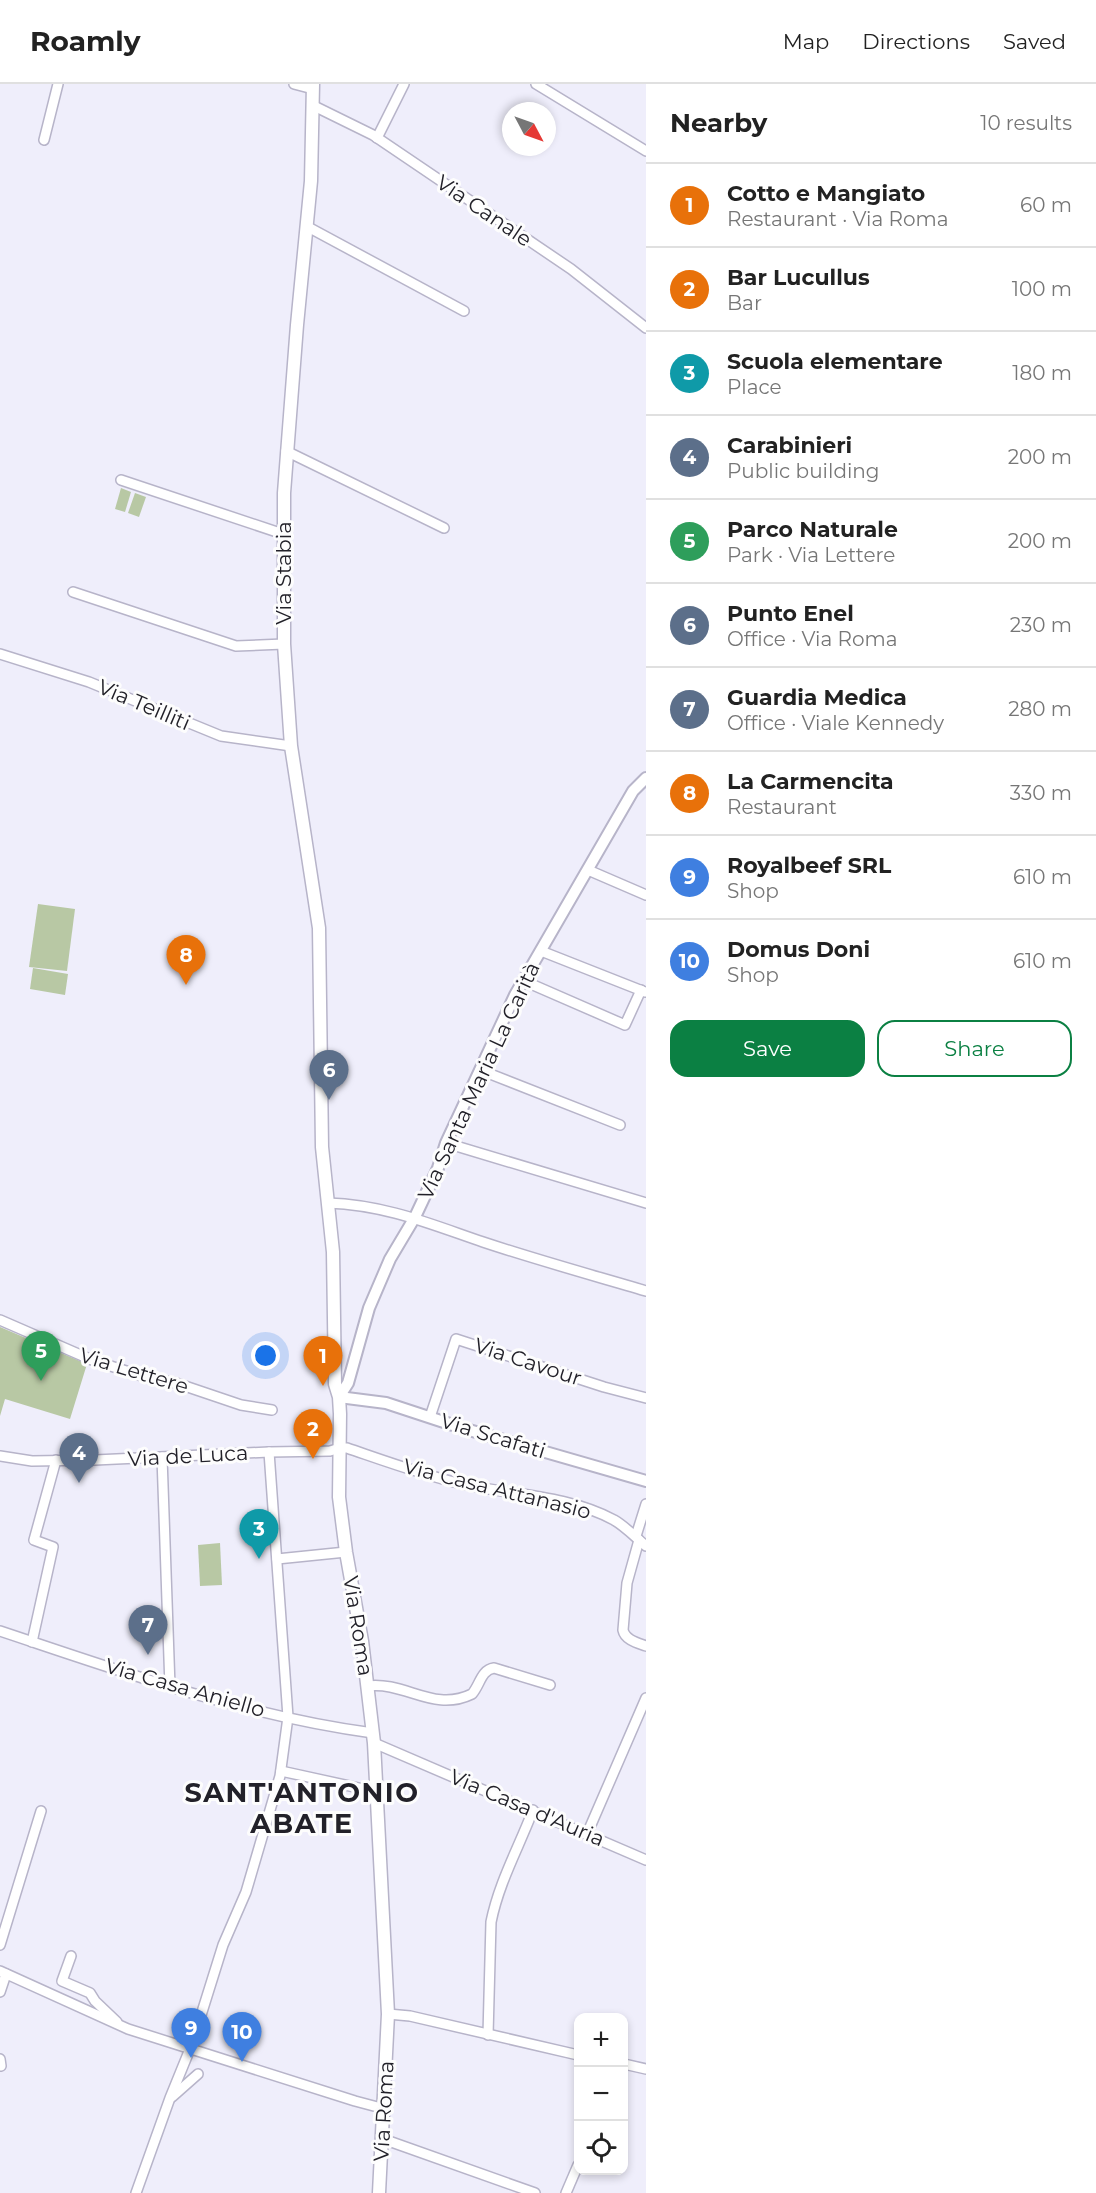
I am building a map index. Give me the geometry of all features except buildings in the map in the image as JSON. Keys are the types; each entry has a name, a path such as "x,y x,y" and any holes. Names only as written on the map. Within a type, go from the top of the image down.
{"main road":[{"name":"Via Stabia","path":"313,87 308,227 286,451 283,534 284,644 291,746 319,927 320,1061"},
{"name":"Via Roma","path":"320,1061 322,1147 333,1252 335,1384 339,1397 339,1497 368,1686 377,1792 388,2014 379,2193"}],"street":[{"path":"44,140 58,84"},
{"path":"294,84 313,87"},
{"path":"377,138 404,84"},
{"path":"541,85 646,151"},
{"name":"Via Canale","path":"314,106 377,138 571,269 646,328"},
{"path":"308,227 464,311"},
{"path":"286,451 444,528"},
{"path":"121,480 283,534"},
{"path":"73,592 236,646 284,644"},
{"name":"Via Teilliti","path":"0,654 89,682 221,736 291,746"},
{"name":"Via Santa Maria La Carità","path":"339,1397 348,1383 369,1308 390,1259 415,1217 438,1168 446,1143 524,981 633,791 646,778"},
{"path":"588,870 646,895"},
{"path":"524,981 625,1025 643,991 541,951"},
{"path":"480,1070 620,1125"},
{"path":"446,1143 646,1203"},
{"path":"328,1203 367,1207 415,1217 484,1242 646,1292"},
{"name":"Via Lettere","path":"0,1320 92,1360 241,1404 272,1410"},
{"name":"Via Cavour","path":"430,1417 456,1339 604,1387 646,1398"},
{"name":"Via Scafati","path":"339,1397 349,1396 386,1403 586,1465 646,1481"},
{"name":"Via de Luca","path":"0,1456 32,1461 162,1458 330,1451 340,1448"},
{"name":"Via Casa Attanasio","path":"340,1448 463,1484 561,1502 610,1518 640,1541"},
{"path":"136,2193 192,2044 223,1945 246,1892 280,1771 288,1717 269,1452"},
{"path":"162,1458 170,1688"},
{"path":"32,1642 53,1547 34,1540 56,1460"},
{"path":"646,1504 640,1541 627,1583 623,1630 624,1635 628,1638 646,1646"},
{"path":"277,1559 346,1552"},
{"name":"Via Casa Aniello","path":"0,1631 170,1688 374,1738"},
{"path":"368,1686 382,1684 432,1699 450,1700 472,1694 483,1676 489,1669 494,1668 550,1685"},
{"path":"587,1834 646,1698"},
{"name":"Via Casa d'Auria","path":"374,1738 646,1860"},
{"path":"280,1771 377,1792"},
{"path":"488,2035 491,1922 494,1907 510,1861 521,1842 533,1810"},
{"path":"0,1945 41,1811"},
{"path":"71,1956 62,1981 90,1993 118,2024"},
{"path":"0,1992 3,1972 118,2024 385,2109"},
{"path":"388,2014 410,2016 574,2054"},
{"path":"628,2065 646,2069"},
{"path":"170,2098 198,2074"},
{"path":"383,2139 535,2193"},
{"path":"566,2193 574,2175"}],"green space":[{"path":"121,488 131,492 125,512 115,509"},
{"path":"135,493 146,497 139,517 128,513"},
{"path":"38,904 75,909 67,971 29,967"},
{"path":"33,968 68,974 65,995 30,989"},
{"path":"0,1327 87,1364 70,1419 5,1399 0,1416"},
{"path":"220,1543 222,1585 200,1586 198,1545"}],"place":[{"name":"La Carmencita","path":"186,985"},
{"name":"Punto Enel","path":"329,1100"},
{"name":"Parco Naturale","path":"41,1381"},
{"name":"Cotto e Mangiato","path":"323,1386"},
{"name":"Bar Lucullus","path":"313,1459"},
{"name":"Carabinieri","path":"79,1483"},
{"name":"Scuola elementare","path":"259,1559"},
{"name":"Guardia Medica","path":"148,1655"},
{"name":"Royalbeef SRL","path":"191,2058"},
{"name":"Domus Doni","path":"242,2062"}],"district":[{"name":"SANT'ANTONIO ABATE","path":"302,1808"}]}
